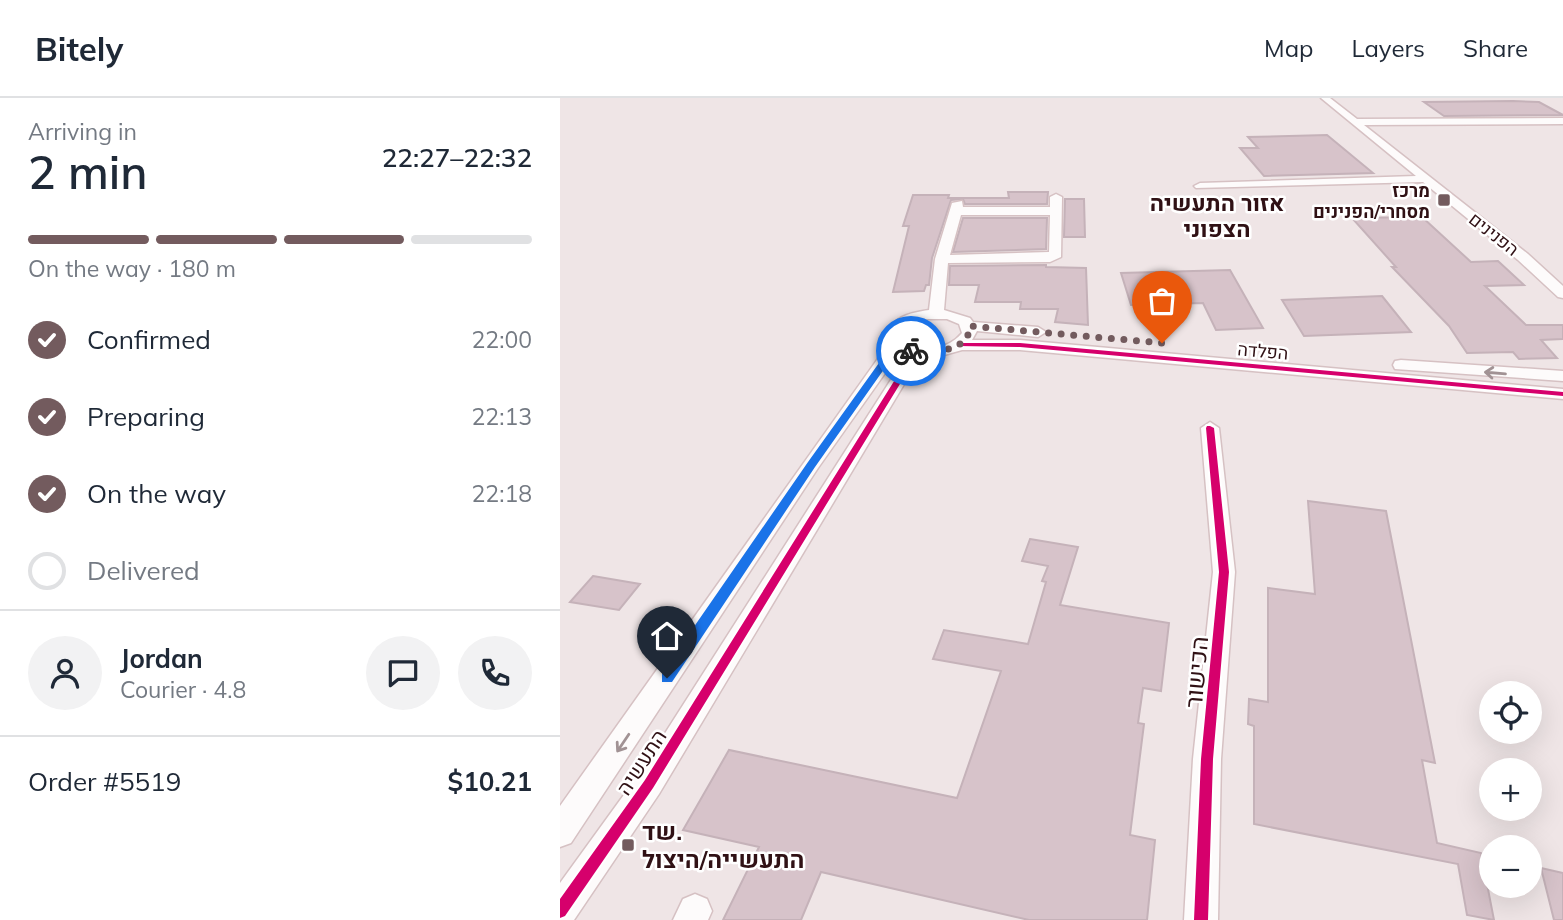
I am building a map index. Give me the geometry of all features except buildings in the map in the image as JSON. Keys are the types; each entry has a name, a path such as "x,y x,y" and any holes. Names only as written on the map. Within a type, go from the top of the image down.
{"street":[{"name":"הפנינים","path":"1325,98 1523,257 1563,294"},
{"path":"1353,122 1563,121"},
{"path":"1200,186 1425,179"},
{"path":"942,259 1050,258 1056,254 1056,197"},
{"path":"936,314 942,259 957,207 1056,211"},
{"name":"הפלדה","path":"936,314 958,317 970,326 1452,369 1563,376"},
{"name":"התעשיה","path":"560,832 811,464 897,344 894,334 902,323 918,316 936,314"},
{"path":"960,345 967,339 970,326"},
{"path":"897,344 912,351 934,352"},
{"name":"הפלדה","path":"934,352 960,345 1020,345 1563,394"},
{"name":"התעשיה","path":"560,911 649,784 900,378 934,352"},
{"name":"הכישור","path":"1201,920 1207,759 1224,572 1210,428"}],"cycle path":[{"path":"960,345 1020,345 1563,394"},
{"path":"560,911 649,784 900,378 934,352"},
{"path":"1201,920 1207,759 1224,572 1210,428"}],"way so far":[{"path":"911,351 943,351 960,345 967,339 970,326 1162,343"}],"place":[{"name":"מרכז מסחרי/הפנינים","path":"1444,200"},
{"name":"שד. התעשייה/היצול","path":"628,845"}],"district":[{"name":"אזור התעשיה הצפוני","path":"1217,215"}],"route":[{"path":"667,678 811,464 897,344 911,351"}]}
